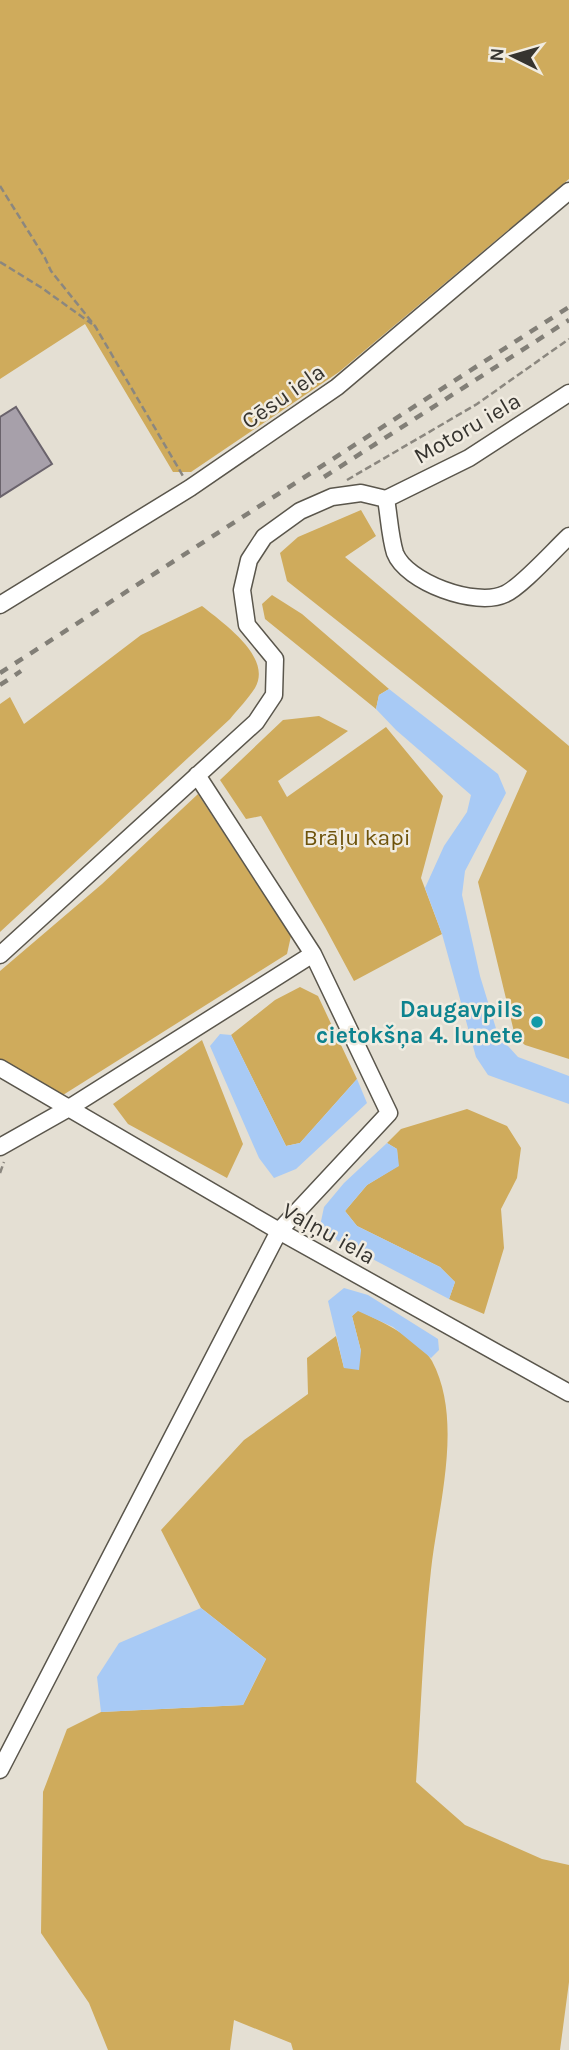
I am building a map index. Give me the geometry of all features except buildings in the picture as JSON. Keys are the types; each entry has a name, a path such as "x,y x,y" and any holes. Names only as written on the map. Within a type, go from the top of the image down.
{"street":[{"name":"Cēsu iela","path":"0,605 190,488 337,387 569,191"},
{"name":"Motoru iela","path":"386,499 468,458 569,393"},
{"path":"0,955 256,722 274,695 275,659 247,625 242,590 249,561 264,537 300,511 332,497 361,493 386,499 396,553 405,567 450,593 466,597 493,598 511,591 569,536"},
{"path":"0,1770 279,1231 389,1113 313,954 197,775"},
{"path":"0,1147 69,1108 313,954"},
{"name":"Vaļņu iela","path":"0,1068 279,1231 569,1393"}],"path":[{"path":"0,186 51,271 95,326 190,488"},
{"path":"0,262 95,326"},
{"path":"346,480 477,404 569,339"}],"green space":[{"path":"0,0 569,0 569,179 339,372 191,472 173,472 85,324 0,379"},
{"path":"361,510 376,536 345,557 569,746 569,1059 525,1045 515,1036 478,882 527,771 287,581 280,553 298,537"},
{"path":"272,595 302,614 389,689 379,695 376,709 265,619 262,604"},
{"path":"202,606 233,631 252,653 259,676 255,688 230,719 0,932 0,704 10,697 24,724 141,635"},
{"name":"Brāļu kapi","path":"319,716 348,731 278,781 287,797 386,727 443,796 421,878 442,934 354,981 261,816 246,819 220,780 283,720"},
{"path":"198,794 291,936 287,954 63,1095 0,1061 0,971 102,884"},
{"path":"300,987 318,996 357,1079 300,1143 286,1146 231,1035 275,1000"},
{"path":"202,1040 243,1144 227,1178 128,1124 113,1104"},
{"path":"467,1109 507,1126 521,1148 517,1178 501,1209 504,1248 484,1314 449,1299 455,1282 440,1267 357,1226 345,1211 367,1185 398,1166 397,1149 387,1143 401,1129"},
{"path":"358,1310 399,1331 426,1353 441,1385 446,1410 446,1464 428,1596 416,1782 465,1825 542,1859 569,1865 569,1982 560,2050 293,2050 291,2043 234,2020 230,2050 108,2050 89,2003 41,1933 43,1792 67,1729 101,1712 243,1705 266,1659 201,1608 161,1530 244,1440 308,1394 307,1358 336,1336 344,1368 361,1351 352,1316"}],"water":[{"path":"389,689 498,774 506,793 465,871 462,895 480,976 498,1035 518,1057 569,1076 569,1104 488,1075 476,1057 442,934 425,888 444,846 467,812 471,795 396,730 376,709 379,695"},
{"path":"220,1034 231,1035 286,1146 300,1143 357,1079 367,1103 296,1169 274,1178 259,1158 210,1046"},
{"path":"387,1143 397,1149 399,1166 367,1185 345,1211 357,1226 440,1267 455,1282 449,1299 338,1241 320,1226 324,1207 344,1183"},
{"path":"344,1288 368,1295 438,1339 439,1350 431,1358 393,1327 358,1311 352,1316 361,1351 359,1370 344,1368 328,1301"},
{"path":"201,1608 266,1659 243,1705 101,1712 97,1677 119,1643"}],"railway":[{"path":"0,673 569,307"},
{"path":"324,477 569,320"},
{"path":"0,685 21,671"}],"place":[{"name":"Daugavpils cietokšņa 4. lunete","path":"537,1022"}]}
